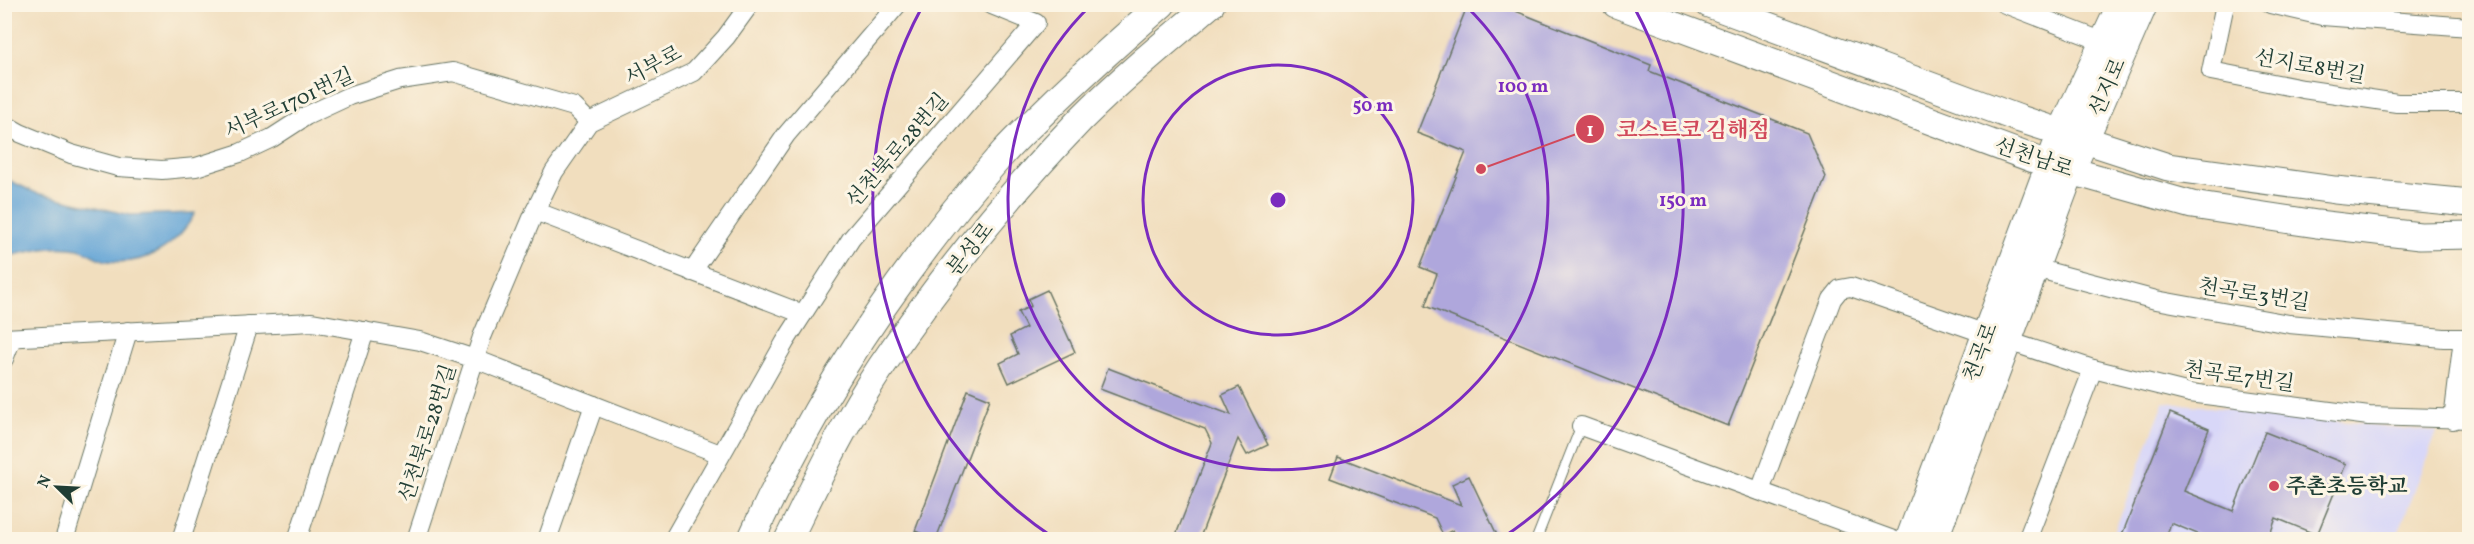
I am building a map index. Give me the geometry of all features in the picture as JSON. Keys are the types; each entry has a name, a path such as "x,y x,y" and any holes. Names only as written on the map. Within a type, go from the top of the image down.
{"main road":[{"name":"분성로","path":"751,540 779,477 850,357 933,238 1004,152 1084,73 1162,4"},
{"name":"분성로","path":"788,540 832,451 880,369 984,230 1036,168 1083,118 1211,4"},
{"name":"선천남로","path":"1616,4 2061,168 2192,205 2317,225 2408,235 2469,235"},
{"name":"선천남로","path":"1709,4 2072,136 2168,167 2335,189 2469,203"},
{"name":"선지로","path":"2061,168 2104,42 2121,4"},
{"name":"선지로","path":"2072,136 2144,4"},
{"name":"천곡로","path":"1934,540 1997,337 2034,268 2061,168"},
{"name":"천곡로","path":"1909,540 1997,337 2061,168"}],"street":[{"name":"서부로","path":"589,122 694,72 726,37 750,4"},
{"path":"692,272 786,135 898,4"},
{"name":"선천북로28번길","path":"673,540 720,454 803,314 851,239 1036,23 989,4"},
{"path":"2005,4 2104,42"},
{"name":"선지로8번길","path":"2225,4 2211,71 2303,89 2397,103 2469,103"},
{"path":"2270,4 2322,16 2469,27"},
{"name":"서부로1701번길","path":"4,124 71,154 118,167 162,170 196,167 240,153 272,138 306,116 349,96 400,80 453,72 574,107 589,122"},
{"path":"4,359 8,338 312,322 420,341 475,358 535,211 554,172 589,122"},
{"path":"535,211 803,314"},
{"name":"천곡로3번길","path":"2034,268 2156,300 2289,324 2466,338"},
{"name":"천곡로7번길","path":"1760,491 1832,299 1840,289 1851,287 2093,369 2190,393 2369,416 2461,419"},
{"path":"181,540 249,325"},
{"path":"64,540 128,331"},
{"path":"297,540 365,332"},
{"path":"2461,419 2466,338"},
{"name":"선천북로28번길","path":"416,540 475,358 720,454"},
{"path":"2028,540 2093,369"},
{"path":"547,540 594,405"},
{"path":"1581,426 1893,540"}],"lane":[{"path":"1536,540 1581,426"}],"shaded area":[{"name":"주촌초등학교","path":"2164,402 2437,432 2396,539 2111,540"}],"water":[{"path":"4,178 36,193 130,215 195,213 188,225 170,244 147,257 135,260 108,261 78,249 59,247 5,257"}],"building":[{"path":"1468,4 1498,4 1651,65 1649,71 1807,133 1826,177 1728,426 1425,306 1437,274 1420,267 1466,152 1417,133"},
{"path":"1047,290 1075,352 1009,383 1000,363 1018,354 1010,336 1026,328 1018,312 1031,306 1028,299"},
{"path":"1108,368 1231,415 1222,395 1239,387 1268,445 1247,455 1238,439 1199,540 1174,540 1212,443 1205,429 1100,389"},
{"path":"968,390 990,399 936,539 915,531"},
{"path":"2170,413 2209,429 2184,491 2233,511 2265,432 2346,464 2317,535 2276,518 2268,540 2212,540 2171,523 2165,540 2120,540"},
{"path":"1338,457 1461,505 1452,484 1469,476 1497,535 1487,540 1458,540 1453,530 1443,535 1435,518 1330,478"}],"place":[{"name":"코스트코 김해점","path":"1481,169"},
{"name":"주촌초등학교","path":"2274,486"}]}
